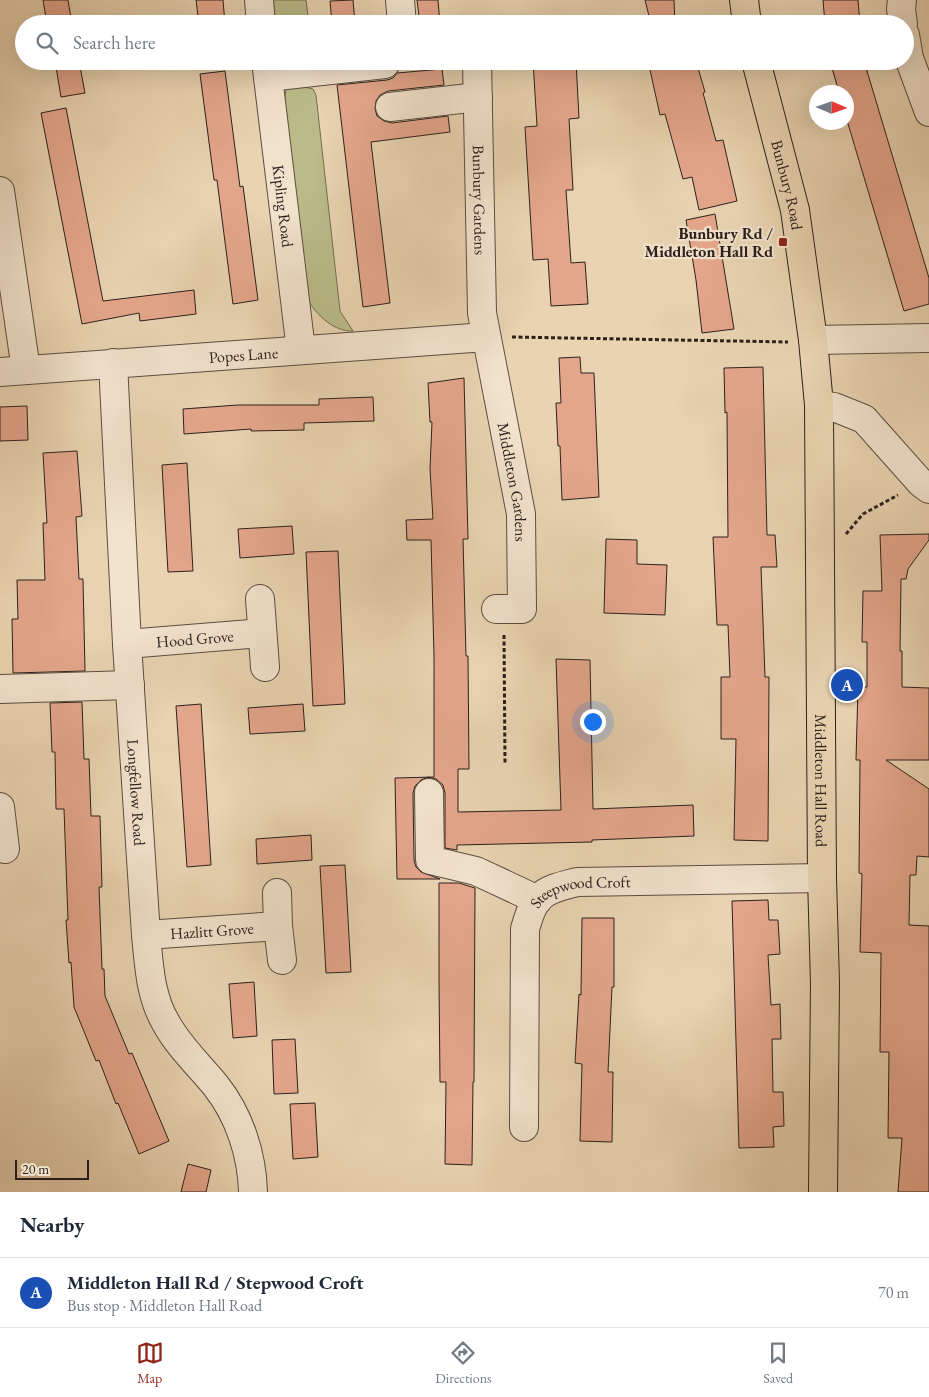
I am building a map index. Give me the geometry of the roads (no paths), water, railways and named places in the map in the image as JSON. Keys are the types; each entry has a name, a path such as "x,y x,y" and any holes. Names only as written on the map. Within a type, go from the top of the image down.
{"main road":[{"path":"744,0 746,15"},
{"name":"Bunbury Road","path":"758,70 794,210 813,340"},
{"name":"Middleton Hall Road","path":"813,340 818,405 822,878 826,983 823,1192"}],"street":[{"path":"258,0 260,15"},
{"path":"400,0 401,15"},
{"path":"902,0 902,15"},
{"name":"Kipling Road","path":"267,70 301,350"},
{"name":"Bunbury Gardens","path":"477,70 482,313 486,337"},
{"path":"913,70 929,112"},
{"path":"390,107 478,97"},
{"path":"0,190 13,371"},
{"name":"Popes Lane","path":"13,371 486,337"},
{"name":"Middleton Gardens","path":"486,337 521,514 522,609 500,609"},
{"path":"813,340 929,338"},
{"name":"Longfellow Road","path":"112,363 127,644 150,980 156,1002 178,1042 229,1104 241,1130 249,1157 253,1192"},
{"path":"818,405 834,406 864,419 925,486"},
{"path":"260,599 265,667"},
{"name":"Hood Grove","path":"127,644 262,633"},
{"path":"0,689 130,685"},
{"path":"429,793 430,860 476,871 538,900"},
{"path":"0,807 6,849"},
{"name":"Steepwood Croft","path":"524,1127 525,929 530,913 540,897 560,887 577,882 822,878"},
{"path":"277,893 282,960"},
{"name":"Hazlitt Grove","path":"146,935 278,926"}],"place":[{"name":"Bunbury Rd / Middleton Hall Rd","path":"783,242"},
{"name":"Middleton Hall Rd / Stepwood Croft","path":"847,685"}]}
